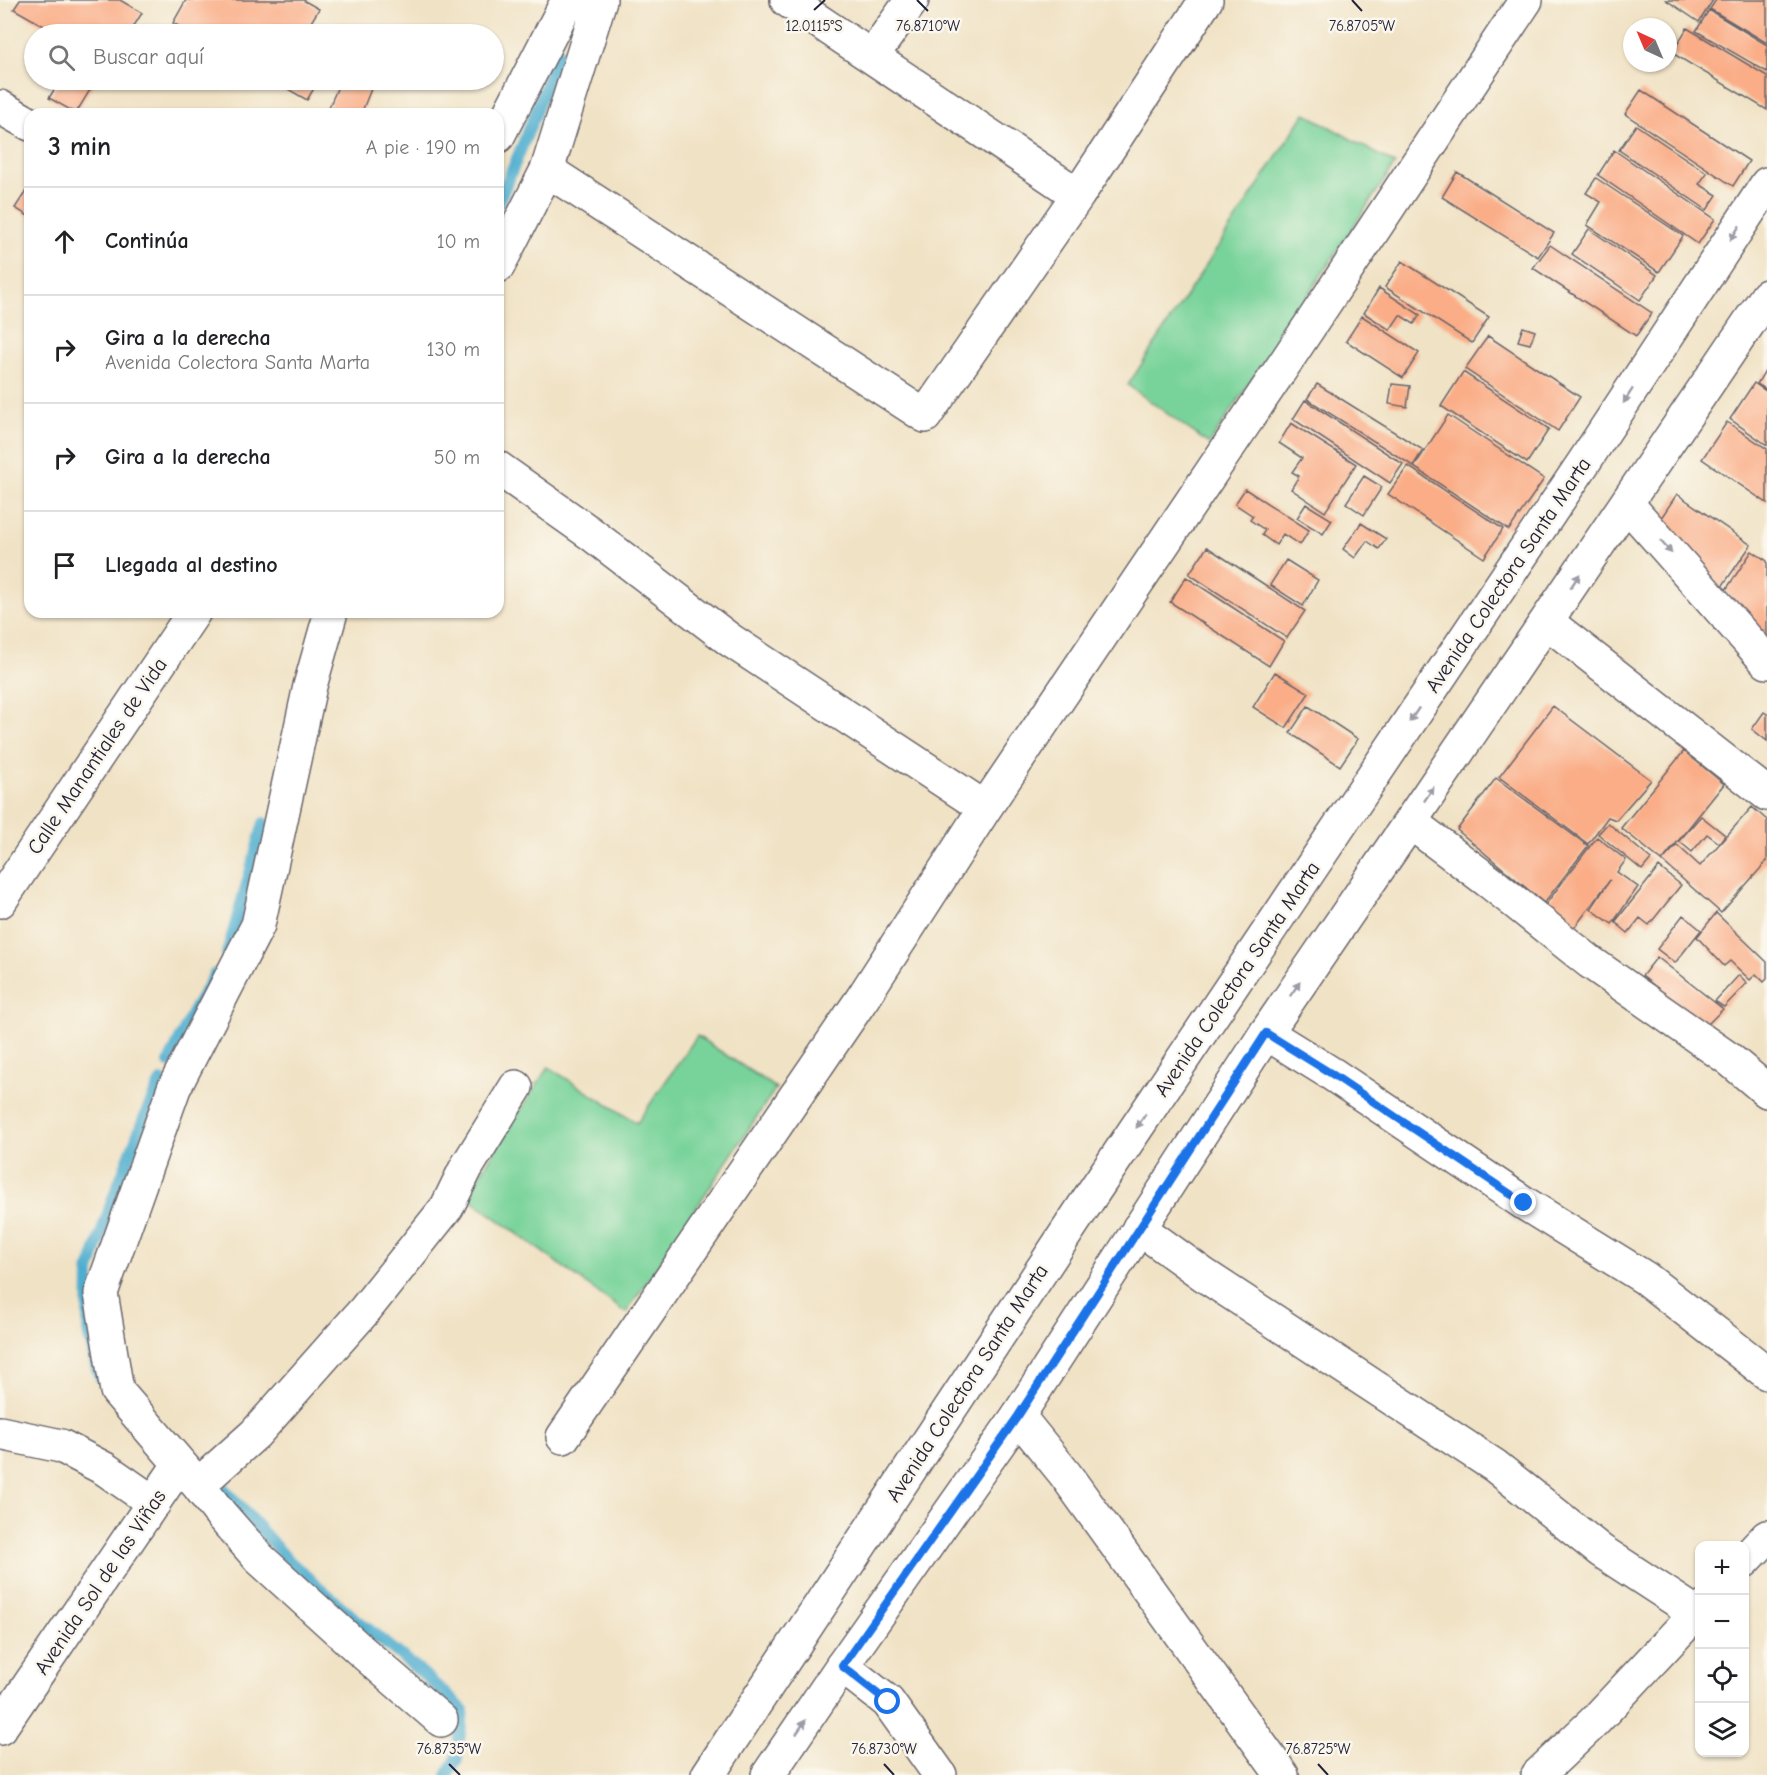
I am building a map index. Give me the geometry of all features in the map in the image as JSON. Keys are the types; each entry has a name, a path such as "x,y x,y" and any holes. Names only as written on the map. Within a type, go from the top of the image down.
{"street":[{"path":"504,124 568,0"},
{"path":"504,254 547,170 600,0"},
{"path":"787,0 1078,195"},
{"path":"872,56 912,0"},
{"path":"547,170 926,416 1078,195 1206,0"},
{"path":"563,1437 862,999 985,808 1274,380 1526,0"},
{"path":"0,107 24,121"},
{"name":"Avenida Colectora Santa Marta","path":"708,1775 1096,1187 1584,462 1767,184"},
{"path":"768,1775 1018,1416 1266,1033 1767,296"},
{"path":"504,472 730,640 985,808"},
{"path":"1627,504 1767,662"},
{"name":"Calle Manantiales de Vida","path":"0,901 190,618"},
{"path":"329,618 310,686 258,925 174,1088 101,1293 117,1391 260,1559 359,1649 441,1719"},
{"path":"1546,622 1767,794"},
{"path":"1410,822 1590,962 1729,1059 1767,1091"},
{"path":"1266,1033 1332,1074 1524,1203 1645,1278 1767,1373"},
{"name":"Avenida Sol de las Viñas","path":"0,1728 154,1503 189,1475 255,1434 364,1311 447,1206 466,1168 516,1087"},
{"path":"1139,1228 1204,1275 1495,1466 1601,1551 1695,1609"},
{"path":"1018,1416 1065,1474 1282,1775"},
{"path":"0,1433 61,1446 105,1469 154,1503"},
{"path":"1749,1556 1767,1537"},
{"path":"1538,1775 1594,1722 1695,1614"},
{"path":"842,1666 888,1702 940,1775"}],"green space":[{"path":"1305,113 1395,164 1209,444 1128,385"},
{"path":"697,1036 776,1088 626,1313 466,1196 548,1067 637,1123"}],"building":[{"path":"20,0 120,0 142,13 135,24 40,24 14,9"},
{"path":"186,0 303,0 319,9 310,24 173,23"},
{"path":"1666,0 1713,0 1699,22"},
{"path":"1716,0 1767,0 1767,43 1710,9"},
{"path":"1709,10 1767,45 1767,72 1696,31"},
{"path":"1687,28 1767,76 1767,110 1677,56 1677,45"},
{"path":"54,90 90,90 79,108 67,108 49,98"},
{"path":"290,90 313,90 307,100"},
{"path":"337,90 371,90 363,108 329,107"},
{"path":"1641,90 1749,161 1733,186 1625,114"},
{"path":"1636,125 1707,173 1699,184 1717,195 1707,210 1619,150"},
{"path":"1614,150 1715,219 1698,244 1598,175"},
{"path":"1457,172 1554,233 1538,257 1442,197"},
{"path":"1596,178 1683,236 1659,272 1587,225 1601,202 1586,193"},
{"path":"24,194 24,213 15,208"},
{"path":"1589,229 1657,275 1640,300 1572,254"},
{"path":"1550,245 1652,313 1636,336 1533,268"},
{"path":"1402,261 1489,317 1472,343 1385,287"},
{"path":"1379,288 1420,315 1414,324 1400,315 1390,330 1364,313"},
{"path":"1362,316 1419,353 1403,378 1346,341"},
{"path":"1523,327 1535,331 1530,344 1518,341"},
{"path":"1488,336 1580,397 1558,431 1465,369"},
{"path":"1767,367 1767,390 1757,384"},
{"path":"1463,372 1549,429 1527,463 1441,406"},
{"path":"1754,383 1767,392 1767,445 1730,419"},
{"path":"1317,384 1423,450 1413,466 1307,399"},
{"path":"1392,384 1410,386 1407,407 1389,404"},
{"path":"1305,400 1403,464 1390,483 1293,419"},
{"path":"1448,415 1544,479 1509,530 1414,467"},
{"path":"1727,422 1767,449 1767,503 1702,459"},
{"path":"1291,423 1356,464 1325,512 1291,489 1299,476 1292,472 1302,458 1279,443"},
{"path":"1408,466 1503,529 1484,558 1388,494"},
{"path":"1364,476 1382,487 1364,515 1346,503"},
{"path":"1245,489 1309,530 1300,545 1283,534 1276,545 1262,535 1265,530 1250,520 1253,516 1235,504"},
{"path":"1677,494 1751,545 1721,588 1661,518"},
{"path":"1306,504 1332,520 1323,534 1297,518"},
{"path":"1361,523 1386,539 1379,549 1367,541 1355,558 1343,549"},
{"path":"1207,547 1305,611 1287,638 1189,574"},
{"path":"1752,551 1767,561 1767,638 1725,591"},
{"path":"1286,560 1318,580 1303,606 1270,585"},
{"path":"1186,577 1284,641 1269,666 1170,602"},
{"path":"1275,672 1309,693 1286,728 1253,707"},
{"path":"1308,706 1358,739 1340,766 1290,733"},
{"path":"1553,706 1651,780 1616,820 1608,817 1588,844 1499,777"},
{"path":"1764,712 1767,714 1767,741 1752,729"},
{"path":"1684,751 1724,784 1662,861 1621,828"},
{"path":"1496,778 1588,846 1544,903 1457,830"},
{"path":"1752,807 1767,820 1767,861 1721,913 1662,861 1677,845 1700,866"},
{"path":"1701,816 1725,835 1719,843 1707,834 1692,852 1679,841"},
{"path":"1608,823 1651,859 1642,870 1598,834"},
{"path":"1597,837 1626,860 1617,872 1638,887 1612,924 1591,909 1610,880 1572,931 1542,909"},
{"path":"1659,867 1681,885 1649,925 1640,918 1628,933 1615,922"},
{"path":"1716,913 1767,962 1767,979 1764,982 1756,974 1750,980 1730,961 1724,966 1697,937"},
{"path":"1683,915 1701,930 1675,963 1657,949"},
{"path":"1657,957 1723,1009 1706,1026 1642,976"},
{"path":"1739,975 1747,983 1724,1007 1715,1001"}],"waterway":[{"path":"504,190 558,52"},
{"path":"227,954 264,823"},
{"path":"169,1062 193,1012 215,974"},
{"path":"101,1378 88,1331 89,1271 112,1201 161,1081"},
{"path":"215,1479 289,1561 463,1710 457,1759 447,1775"}],"route":[{"path":"888,1702 842,1666 1018,1416 1266,1033 1332,1074 1524,1203"}]}
